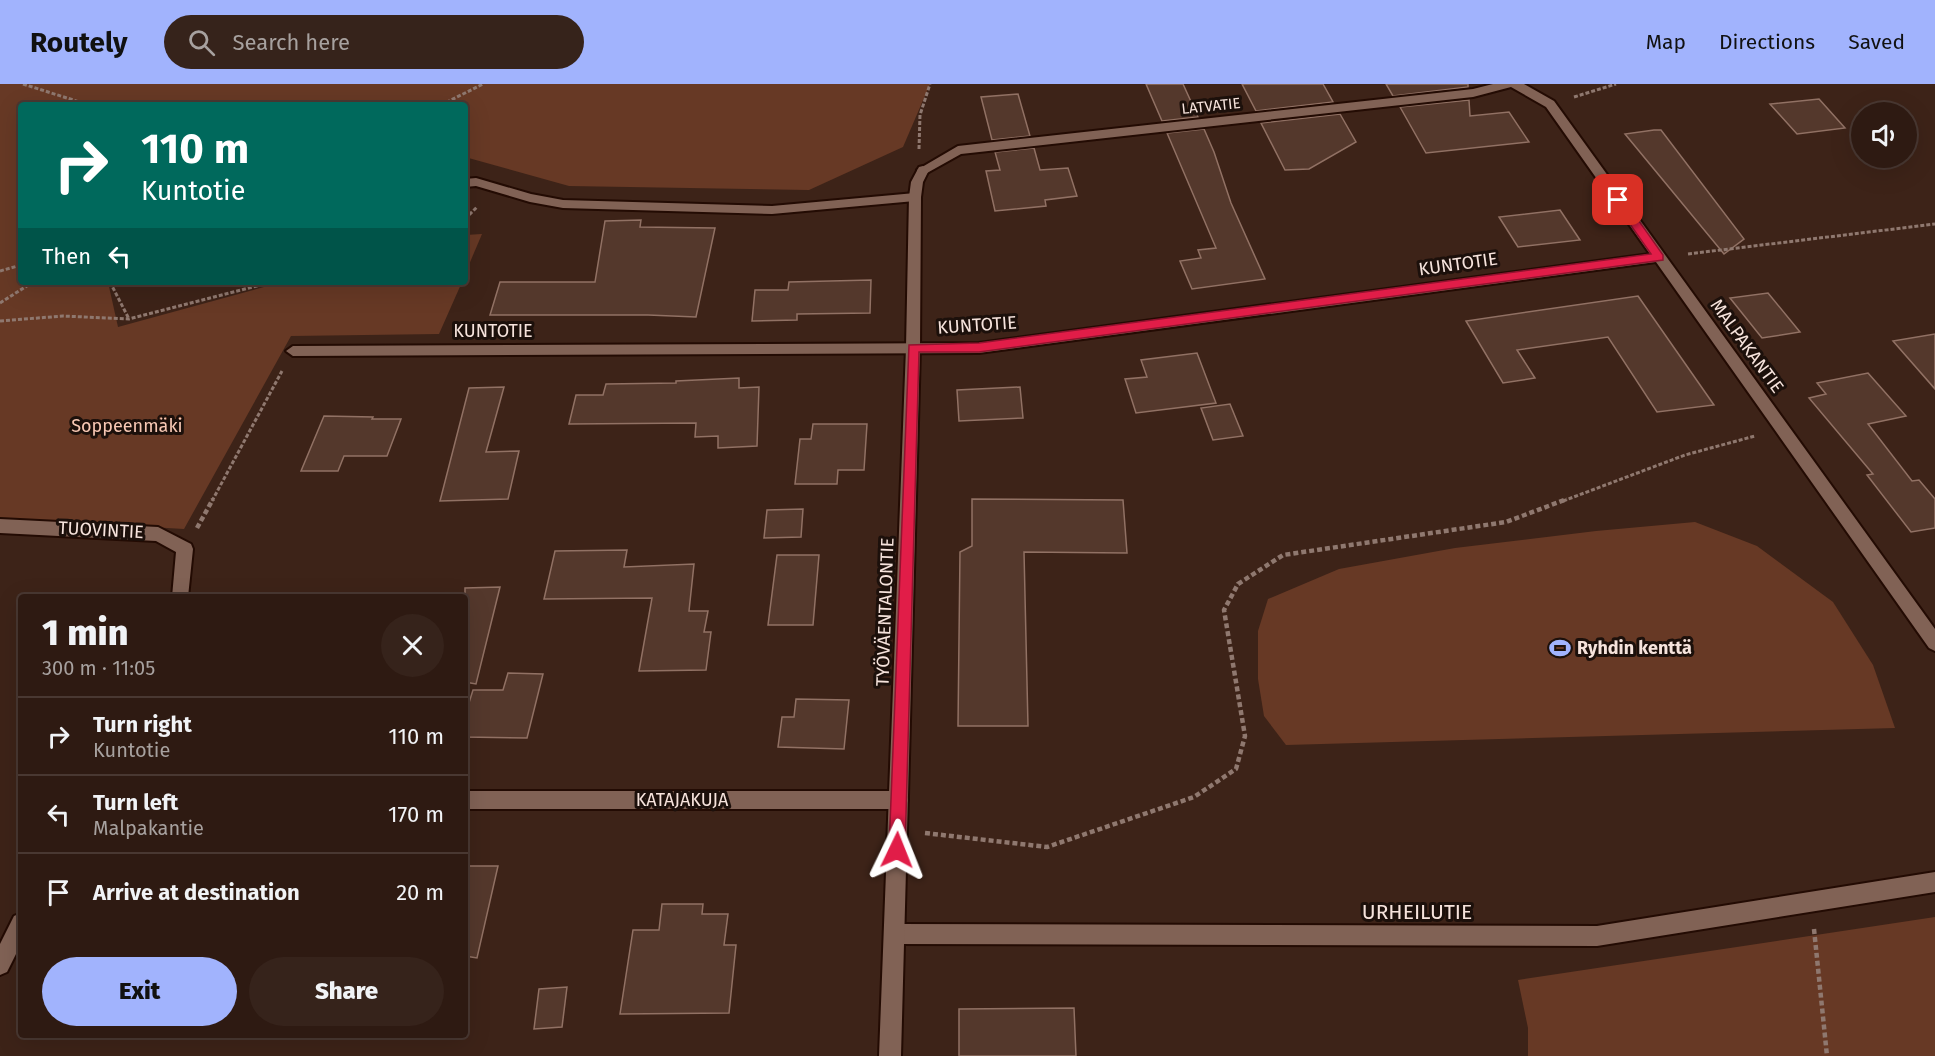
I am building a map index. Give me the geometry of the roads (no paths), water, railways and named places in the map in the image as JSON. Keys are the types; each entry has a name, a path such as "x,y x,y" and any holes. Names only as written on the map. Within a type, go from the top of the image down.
{"street":[{"name":"LATVATIE","path":"923,170 958,150 1473,93 1507,84"},
{"name":"MALPAKANTIE","path":"1515,84 1550,104 1935,643"},
{"name":"TYÖVÄENTALONTIE","path":"890,1056 913,348 915,197 917,182 923,170"},
{"path":"468,183 476,182 530,198 563,204 772,210 915,197"},
{"name":"KUNTOTIE","path":"293,351 979,348 1659,257"},
{"name":"TUOVINTIE","path":"0,526 158,534 185,549 180,594"},
{"name":"KATAJAKUJA","path":"468,800 899,800"},
{"name":"URHEILUTIE","path":"894,934 1597,936 1935,882"},
{"path":"0,965 18,929"}],"place":[{"name":"Ryhdin kenttä","path":"1560,648"}],"park label":[{"name":"Soppeenmäki","path":"127,426"}]}
